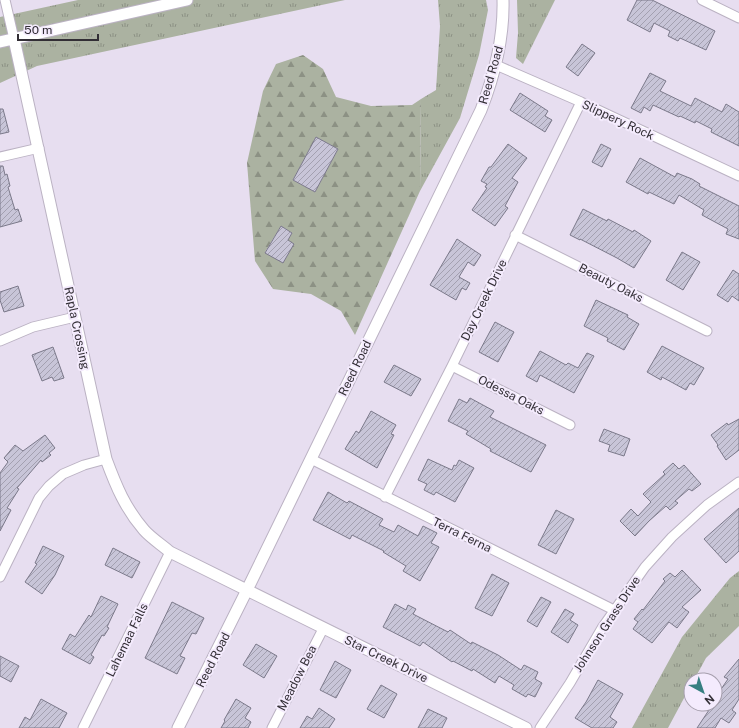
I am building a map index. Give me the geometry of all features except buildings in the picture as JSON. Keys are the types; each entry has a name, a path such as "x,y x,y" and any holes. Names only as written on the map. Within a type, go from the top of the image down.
{"street":[{"name":"Rapla Crossing","path":"5,0 39,148 106,458 117,488 129,510 145,531 170,552 247,590"},
{"path":"0,42 187,0"},
{"name":"Reed Road","path":"178,728 472,129 487,93 496,65 502,33 503,0"},
{"path":"702,0 739,18"},
{"name":"Slippery Rock","path":"496,65 581,102 739,176"},
{"name":"Day Creek Drive","path":"385,497 452,366 581,102"},
{"path":"0,157 39,148"},
{"name":"Beauty Oaks","path":"515,235 707,331"},
{"path":"0,341 33,327 75,317"},
{"name":"Odessa Oaks","path":"452,366 570,425"},
{"path":"0,576 39,498 49,486 63,474 106,458"},
{"name":"Terra Ferna","path":"311,459 614,610"},
{"name":"Johnson Grass Drive","path":"540,728 570,683 614,610 645,567 672,537 707,505 739,482"},
{"name":"Lahemaa Falls","path":"83,728 170,552"},
{"name":"Star Creek Drive","path":"247,590 322,629 525,728"},
{"name":"Meadow Bea","path":"272,728 322,629"}],"green space":[{"path":"78,0 345,0 37,66 0,83 0,17"},
{"path":"438,0 486,0 488,10 479,55 460,118 420,191 421,99 436,90 440,26"},
{"path":"517,0 555,0 523,64 516,58 518,33"},
{"path":"303,55 323,69 336,97 371,106 412,105 421,99 420,191 355,335 341,311 311,294 273,289 255,261 247,163 263,91 276,64","holes":["316,137 338,149 315,192 293,180","281,226 292,233 288,240 265,252"]},
{"path":"739,571 739,626 706,658 698,672 683,672 683,700 668,728 632,728 682,637 730,578"}]}
